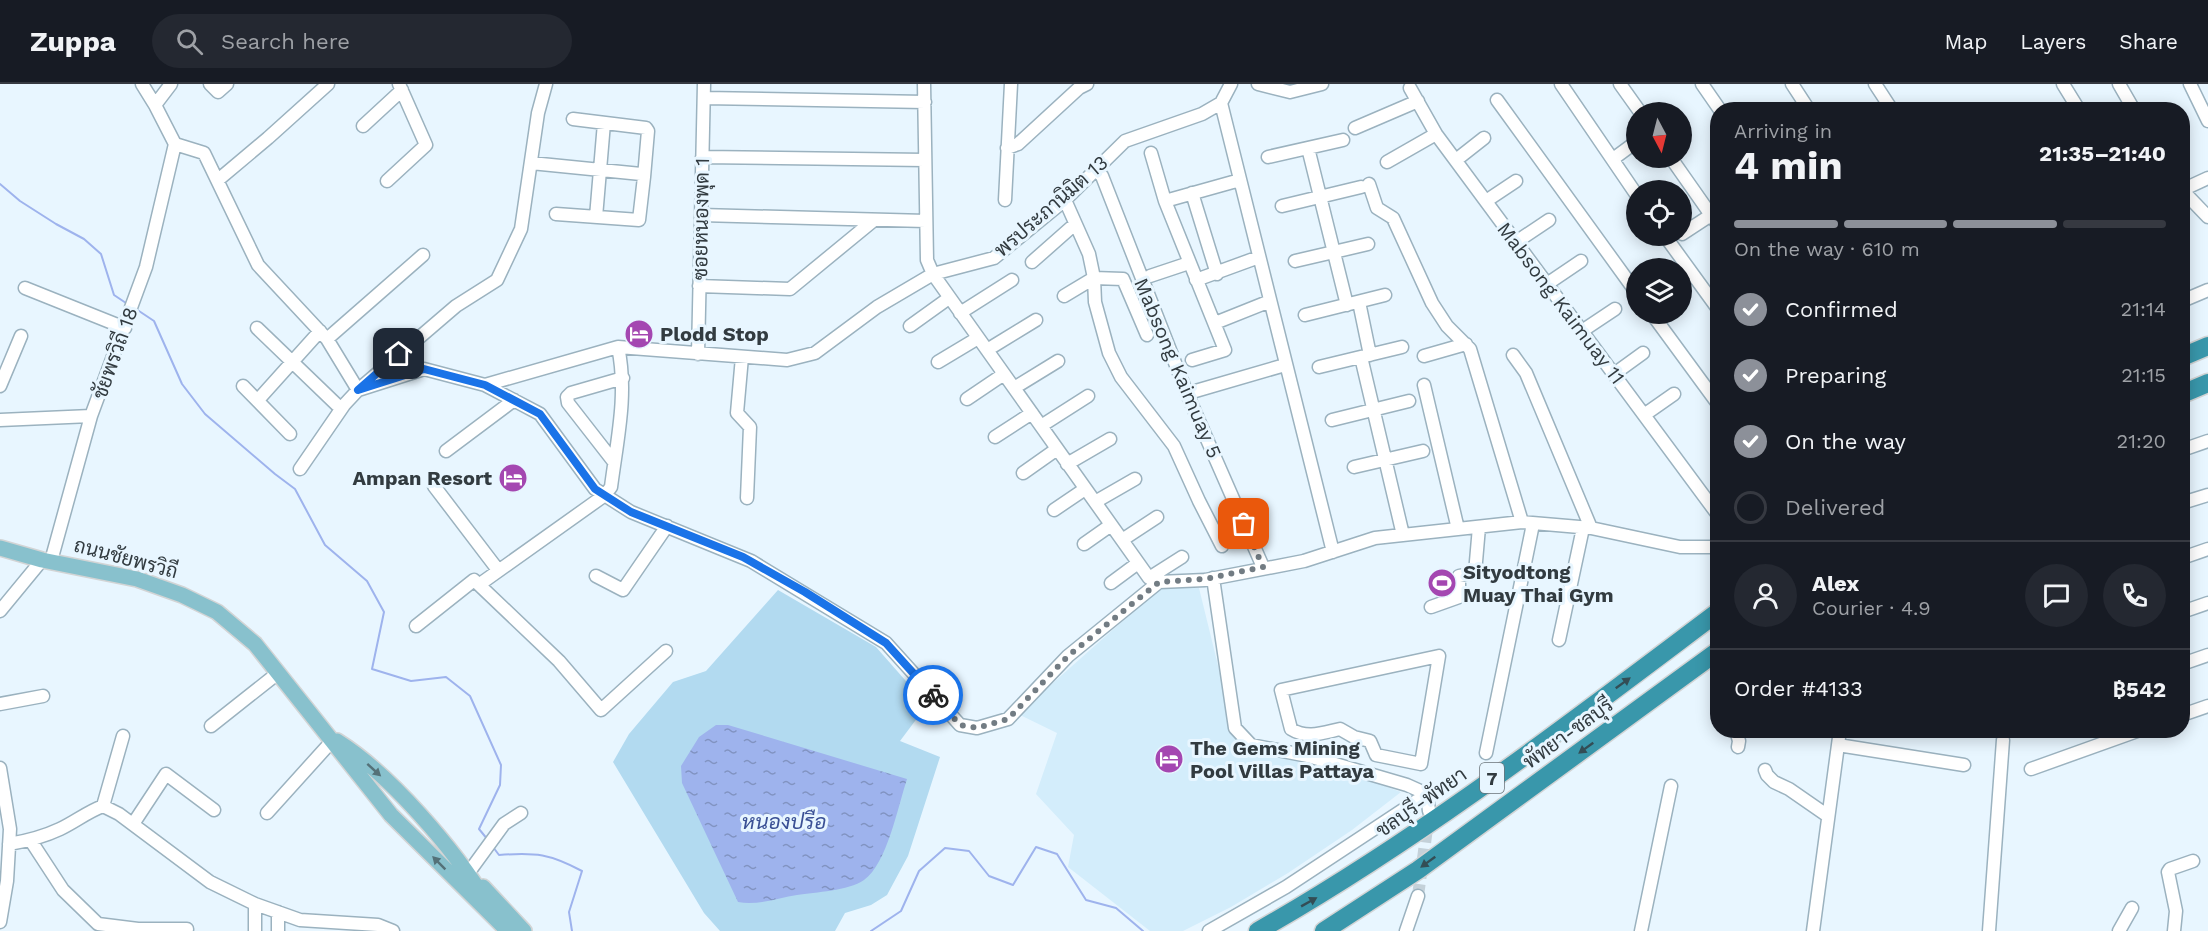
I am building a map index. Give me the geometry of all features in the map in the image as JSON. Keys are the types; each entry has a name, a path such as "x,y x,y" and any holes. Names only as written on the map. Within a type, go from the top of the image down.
{"highway":[{"path":"2190,354 2208,346"},
{"path":"2190,390 2208,383"},
{"name":"ชลบุรี-พัทยา","path":"1258,931 1327,892 1407,840 1710,618"},
{"name":"พัทยา-ชลบุรี","path":"1324,931 1418,870 1710,657"}],"main road":[{"name":"ถนนชัยพรวิถี","path":"0,548 137,579 182,595 217,612 255,645 391,815 462,886 495,925 508,931"},
{"name":"ถนนชัยพรวิถี","path":"330,738 353,751 408,803 524,931"},
{"path":"391,815 408,803"},
{"name":"ถนนชัยพรวิถี","path":"469,872 495,925"}],"street":[{"path":"142,84 175,144 204,153 258,265 323,335 358,390"},
{"path":"155,105 171,84"},
{"path":"210,84 218,92 227,84"},
{"path":"218,180 328,84"},
{"path":"300,469 344,405 358,390 456,306 497,280 521,229 538,113 546,84"},
{"name":"ซอยหนองพุด 1","path":"698,354 704,84"},
{"path":"924,84 927,260 933,274 1149,578 1182,557"},
{"path":"1005,200 1011,84"},
{"path":"1231,84 1221,103 1333,552"},
{"path":"1258,84 1291,88 1322,84"},
{"path":"1561,84 1627,180"},
{"path":"1620,84 1633,102"},
{"path":"1702,84 1714,102"},
{"path":"1792,84 1804,102"},
{"path":"1875,84 1887,102"},
{"path":"2063,84 2074,102"},
{"path":"2119,84 2129,102"},
{"path":"2190,84 2208,121"},
{"path":"1007,148 1018,144 1079,85"},
{"path":"363,126 400,87 426,145 387,181"},
{"name":"Mabsong Kaimuay 11","path":"1410,88 1436,134 1710,504"},
{"path":"704,98 925,102"},
{"path":"1497,100 1626,278"},
{"path":"1355,128 1418,101"},
{"name":"พรประภานิมิต 13","path":"485,385 618,347 787,360 815,353 877,307 933,274 994,258 1065,200 1125,141 1202,114 1221,103"},
{"path":"556,214 640,219 647,130 573,119"},
{"path":"596,217 604,123"},
{"path":"1387,162 1436,134"},
{"path":"1456,160 1484,138"},
{"path":"1268,158 1343,140"},
{"name":"ชัยพรวิถี 18","path":"47,560 91,416 146,267 175,144"},
{"path":"1308,148 1334,252 1353,303 1365,356 1373,410 1403,535"},
{"path":"1613,159 1626,149"},
{"path":"1151,153 1165,201 1225,350 1191,360"},
{"path":"702,157 926,160"},
{"path":"531,163 641,174 644,177"},
{"path":"1678,168 1710,214"},
{"name":"Mabsong Kaimuay 5","path":"1095,170 1102,176 1188,396 1263,567"},
{"path":"2190,186 2208,178"},
{"path":"1165,201 1240,180"},
{"path":"1486,201 1516,181"},
{"path":"1282,206 1365,186 1377,207 1393,218 1432,303 1447,326 1466,344 1528,523 1486,753"},
{"path":"1192,193 1217,274"},
{"path":"2190,198 2208,217"},
{"path":"1065,200 1089,254 1094,278 1095,303 1108,352 1121,377 1174,446 1222,546"},
{"path":"701,215 926,221"},
{"path":"699,286 790,289 874,220"},
{"path":"1516,242 1549,220"},
{"path":"1692,229 1710,222"},
{"path":"1032,262 1076,224"},
{"path":"1295,261 1368,244"},
{"path":"1680,246 1710,296"},
{"path":"258,400 292,362 423,255"},
{"path":"1196,280 1259,257"},
{"path":"1547,284 1581,261"},
{"path":"1149,276 1189,263"},
{"path":"1064,296 1094,278 1123,279 1148,336"},
{"path":"960,313 1012,279"},
{"path":"25,288 126,323"},
{"path":"2190,298 2208,290"},
{"path":"1305,315 1385,295"},
{"path":"910,326 949,298"},
{"path":"1215,323 1270,302"},
{"path":"1582,331 1616,309"},
{"path":"987,350 1036,320"},
{"path":"1659,324 1710,393"},
{"path":"257,328 337,405"},
{"path":"0,386 21,336"},
{"path":"938,362 978,338"},
{"path":"1424,356 1466,344"},
{"path":"480,584 605,495 611,487 623,378 618,347"},
{"path":"1319,367 1402,347"},
{"path":"1614,374 1643,353"},
{"path":"1513,355 1526,373 1587,528 1559,640"},
{"path":"742,357 737,413 750,427 747,498"},
{"path":"1014,388 1059,361"},
{"path":"1192,392 1285,365"},
{"path":"358,390 424,369 485,385 540,414 595,489 631,512 751,561 886,643 960,725 977,728 1008,719 1068,656 1159,582 1213,578 1304,561 1375,538 1528,523 1587,528 1680,547 1710,547"},
{"path":"967,399 1004,374"},
{"path":"614,462 568,403 567,398 571,393 623,378"},
{"path":"243,386 290,434"},
{"path":"1424,386 1458,529"},
{"path":"1644,415 1674,394"},
{"path":"1041,426 1088,396"},
{"path":"446,451 514,400"},
{"path":"1332,420 1409,402"},
{"path":"995,437 1032,413"},
{"path":"0,420 91,416"},
{"path":"1067,464 1110,439"},
{"path":"2190,447 2208,441"},
{"path":"1023,473 1057,448"},
{"path":"1354,467 1423,451"},
{"path":"1095,502 1135,479"},
{"path":"434,486 498,570"},
{"path":"1054,510 1085,489"},
{"path":"2190,501 2208,495"},
{"path":"1122,540 1157,517"},
{"path":"1084,544 1111,525"},
{"path":"596,576 624,590 667,526"},
{"path":"1431,607 1459,597 1459,576 1475,573 1479,527"},
{"path":"2190,555 2208,549"},
{"path":"0,611 47,560"},
{"path":"1111,583 1138,563"},
{"path":"1213,578 1234,728 1251,745 1308,756 1407,785 1427,794"},
{"path":"416,626 474,580 559,661 601,710 666,651"},
{"path":"2190,609 2208,603"},
{"path":"2190,661 2208,655"},
{"path":"1439,656 1421,764 1376,755 1370,741 1354,737 1340,729 1307,736 1291,729 1281,690 1439,656"},
{"path":"211,726 278,673"},
{"path":"0,704 43,696"},
{"path":"2190,712 2208,706"},
{"path":"103,806 123,736"},
{"path":"1307,736 1308,756"},
{"path":"267,813 330,738"},
{"path":"1738,738 1738,747"},
{"path":"1813,931 1839,738"},
{"path":"2031,769 2118,738"},
{"path":"1989,931 2003,740"},
{"path":"1838,746 1964,765"},
{"path":"0,768 10,829 0,922"},
{"path":"1765,770 1774,782 1789,789 1828,816"},
{"path":"133,824 166,774 214,810"},
{"path":"1641,931 1671,786"},
{"path":"1427,794 1430,811"},
{"path":"1209,931 1286,887 1427,794"},
{"path":"9,844 31,841 62,828 86,812 103,806 119,814 210,882 255,904 300,920 378,926 393,931"},
{"path":"469,872 501,828 521,813"},
{"path":"31,841 63,890 98,924 138,930 188,929"},
{"path":"2174,931 2176,911 2168,872 2170,869 2193,861"},
{"path":"1403,931 1418,896"},
{"path":"255,904 255,931"},
{"path":"2119,931 2132,908"},
{"path":"278,912 278,931"}],"shaded area":[{"name":"The Gems Mining Pool Villas Pattaya","path":"1161,587 1199,588 1238,747 1342,771 1401,792 1352,830 1288,873 1231,907 1183,931 1150,931 1068,867 1074,835 1036,794 1057,733 1018,714"},
{"path":"778,590 876,647 927,705 900,741 940,757 908,856 887,895 871,905 845,913 835,931 720,931 704,913 613,762 629,734 673,682 706,671"}],"water":[{"name":"หนองปรือ","path":"716,725 728,725 907,779 896,819 885,848 872,872 857,884 841,889 760,902 738,902 682,783 681,766 699,737"}],"waterway":[{"path":"0,184 20,201 84,239 101,254 114,295 129,305"},
{"path":"136,309 154,321 182,384 205,414 295,489 325,545 367,581 384,612 372,669 411,681 446,677 470,696 501,765 500,785 479,829 488,840"},
{"path":"493,847 499,855 542,856 561,861 582,871 569,912 572,931"},
{"path":"871,931 901,911 919,871 945,848 969,851 989,876 1013,885 1036,847 1057,854 1086,900 1116,908 1143,931"}],"tunnel":[{"path":"1418,896 1428,821"}],"way so far":[{"path":"933,695 960,725 977,728 1008,719 1068,656 1159,582 1205,579 1263,567 1244,524"}],"place":[{"name":"Plodd Stop","path":"639,334"},
{"name":"Ampan Resort","path":"513,478"},
{"name":"Sityodtong Muay Thai Gym","path":"1442,583"},
{"name":"The Gems Mining Pool Villas Pattaya","path":"1169,759"}],"route":[{"path":"399,354 358,390 424,369 485,385 540,414 595,489 631,512 743,557 805,592 886,643 933,695"}]}
